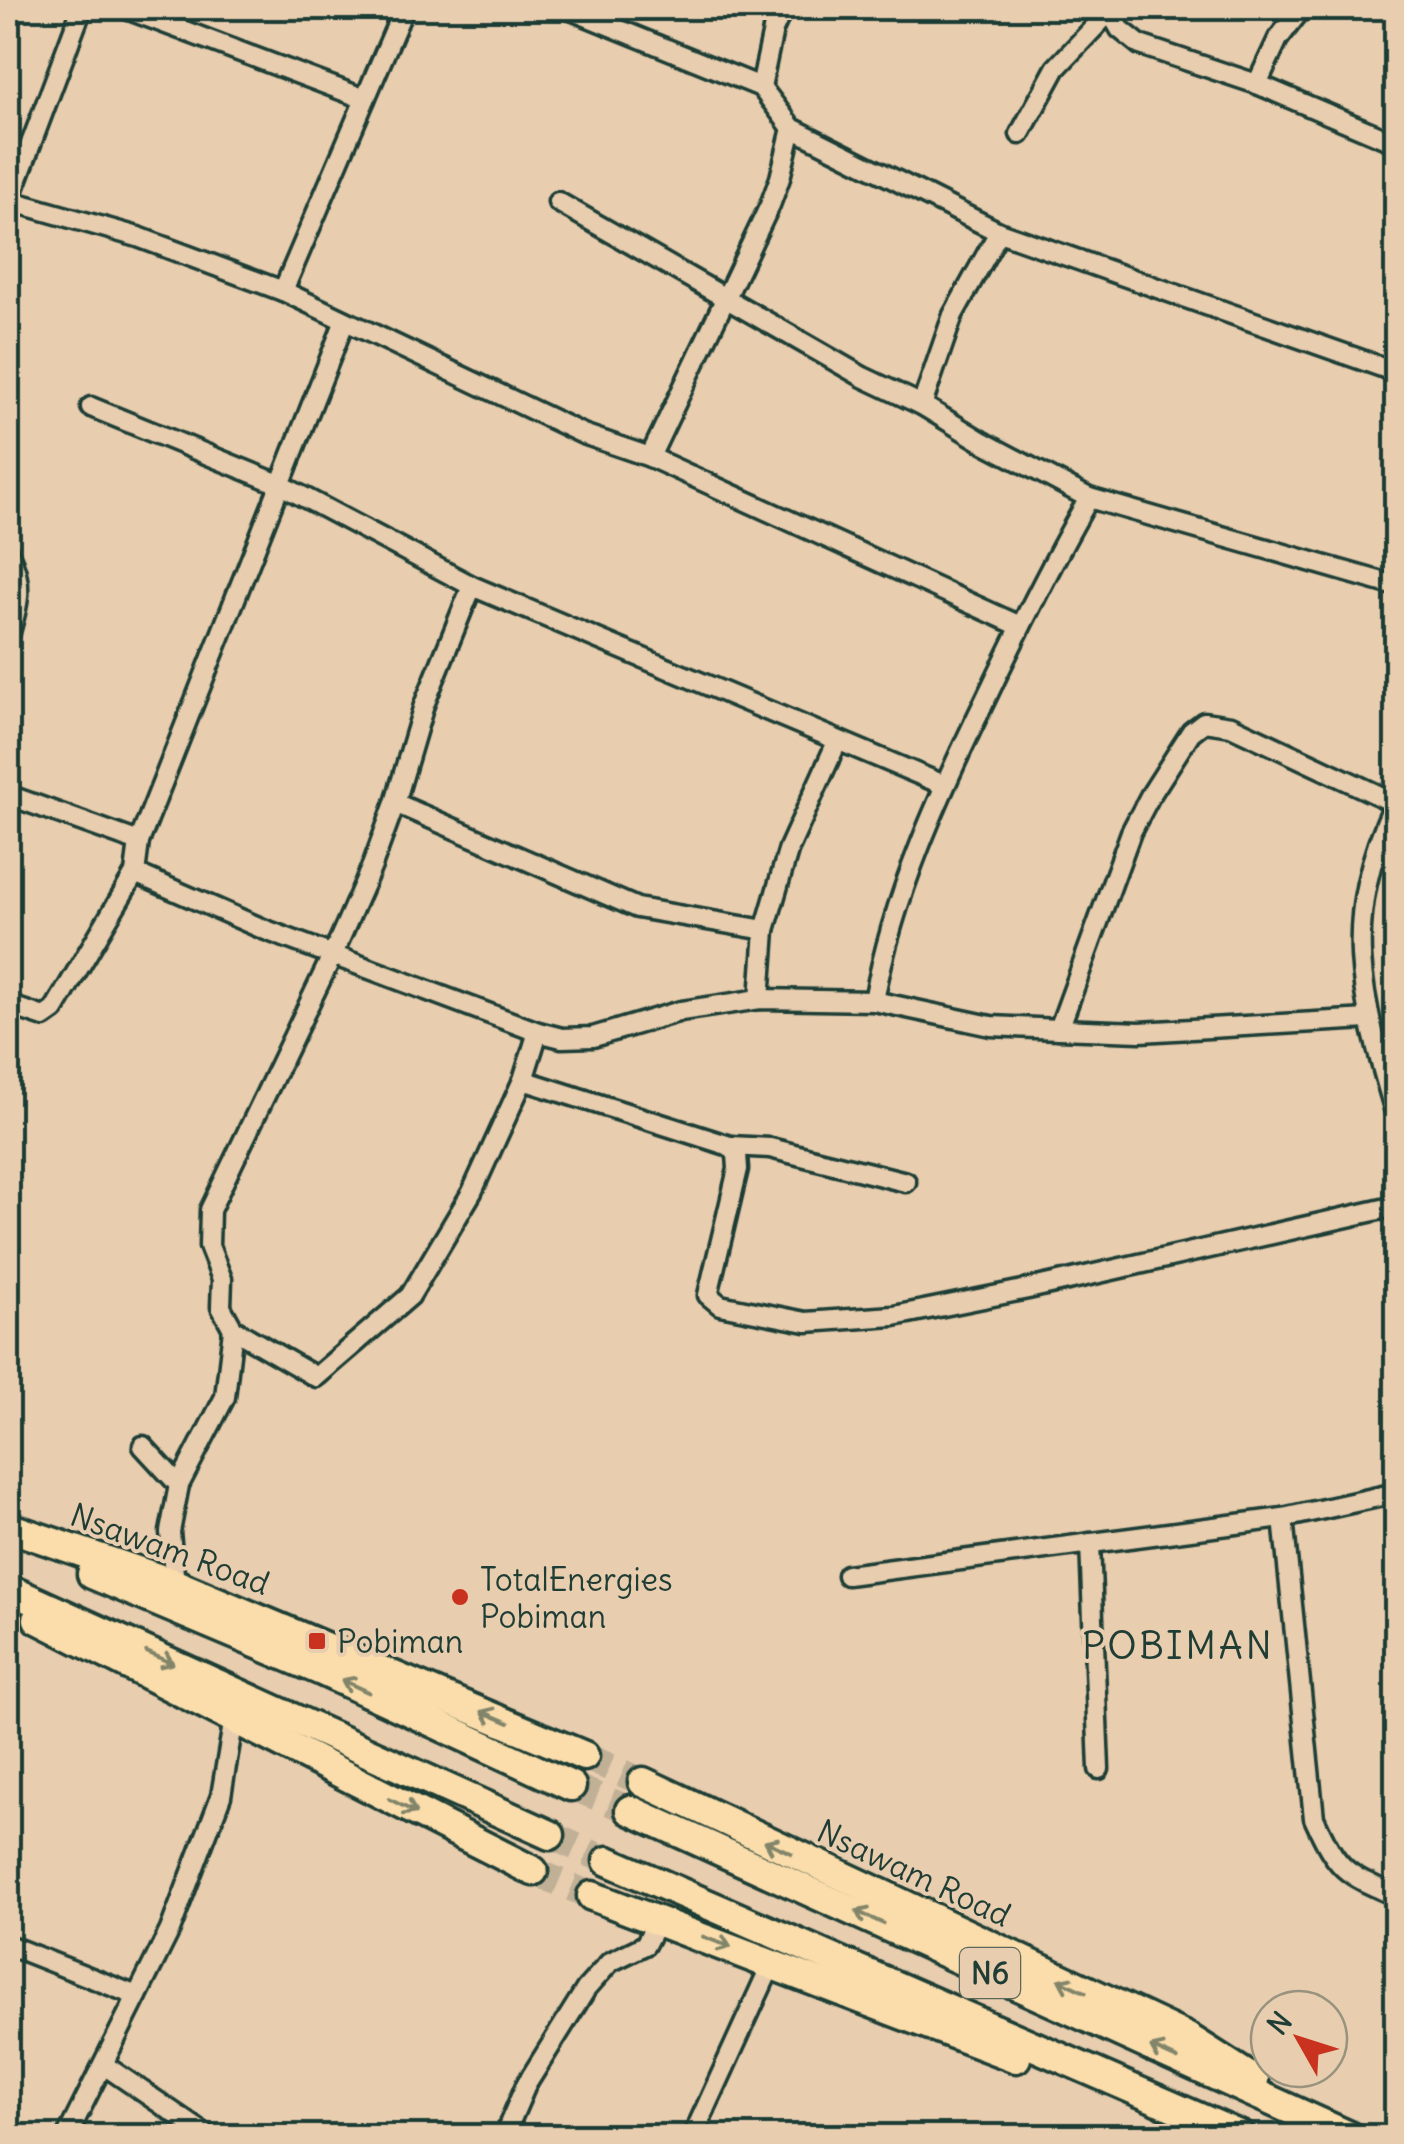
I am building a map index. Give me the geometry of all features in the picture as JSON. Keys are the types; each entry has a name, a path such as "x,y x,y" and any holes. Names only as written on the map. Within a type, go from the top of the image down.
{"highway":[{"name":"Nsawam Road","path":"8,1527 174,1584 584,1756"},
{"name":"Nsawam Road","path":"8,1536 322,1672 570,1786"},
{"path":"8,1589 550,1835"},
{"path":"8,1598 52,1629 533,1871"},
{"name":"Nsawam Road","path":"643,1782 1188,2038 1308,2119"},
{"name":"Nsawam Road","path":"630,1810 1349,2136"},
{"name":"N6","path":"608,1861 1241,2136"},
{"name":"N6","path":"592,1896 1212,2136"}],"street":[{"path":"82,8 9,203 138,238 283,292 582,434 650,457 1020,626"},
{"path":"124,8 365,99"},
{"path":"283,292 404,8"},
{"path":"566,8 761,87 792,128 1000,232 1396,372"},
{"path":"761,87 773,30 784,8"},
{"path":"1257,84 1278,39 1302,8"},
{"path":"1020,134 1056,68 1108,10 1120,30 1140,45 1257,84 1396,143"},
{"path":"650,457 780,178 792,128"},
{"path":"558,202 864,377 1089,498 1396,586"},
{"path":"922,406 953,316 1000,232"},
{"path":"8,1004 44,1017 54,1010 134,872 140,842 344,323"},
{"path":"91,407 279,484 472,586 944,785"},
{"path":"874,1000 883,948 944,785 1020,626 1089,498"},
{"path":"8,552 16,568 20,598 8,639"},
{"path":"472,586 424,705 395,803 334,954 210,1210 209,1246 222,1279 222,1307 233,1329 316,1378 410,1296 472,1192 522,1080 538,1032"},
{"path":"1059,1029 1131,832 1191,732 1204,722 1231,726 1396,802 1377,846 1361,912 1360,956 1368,1018 1396,1115"},
{"path":"760,999 764,930 789,848 837,742"},
{"path":"8,796 140,842"},
{"path":"395,803 637,908 764,930"},
{"path":"134,872 263,929 562,1038 593,1037 681,1011 760,999 874,1000 991,1026 1140,1032 1368,1018"},
{"path":"522,1080 730,1146 770,1148 906,1182"},
{"path":"730,1146 737,1154 738,1169 708,1296 720,1305 806,1322 913,1312 1396,1206"},
{"path":"174,1584 170,1532 179,1485 224,1397 233,1329"},
{"path":"144,1446 179,1485"},
{"path":"847,1575 1283,1518 1396,1492"},
{"path":"1283,1518 1314,1818 1333,1858 1344,1871 1396,1896"},
{"path":"1090,1544 1099,1770"},
{"path":"66,2136 170,1930 221,1796 234,1718"},
{"path":"504,2136 534,2070 598,1972 645,1945 658,1920"},
{"path":"8,1945 137,1996"},
{"path":"693,2136 772,1963"},
{"path":"104,2065 208,2136"}],"tunnel":[{"path":"584,1756 643,1782"},
{"path":"571,1786 630,1810"},
{"path":"550,1835 608,1861"},
{"path":"533,1871 592,1896"}],"place":[{"name":"TotalEnergies Pobiman","path":"460,1597"},
{"name":"Pobiman","path":"317,1641"}],"district":[{"name":"POBIMAN","path":"1178,1645"}]}
